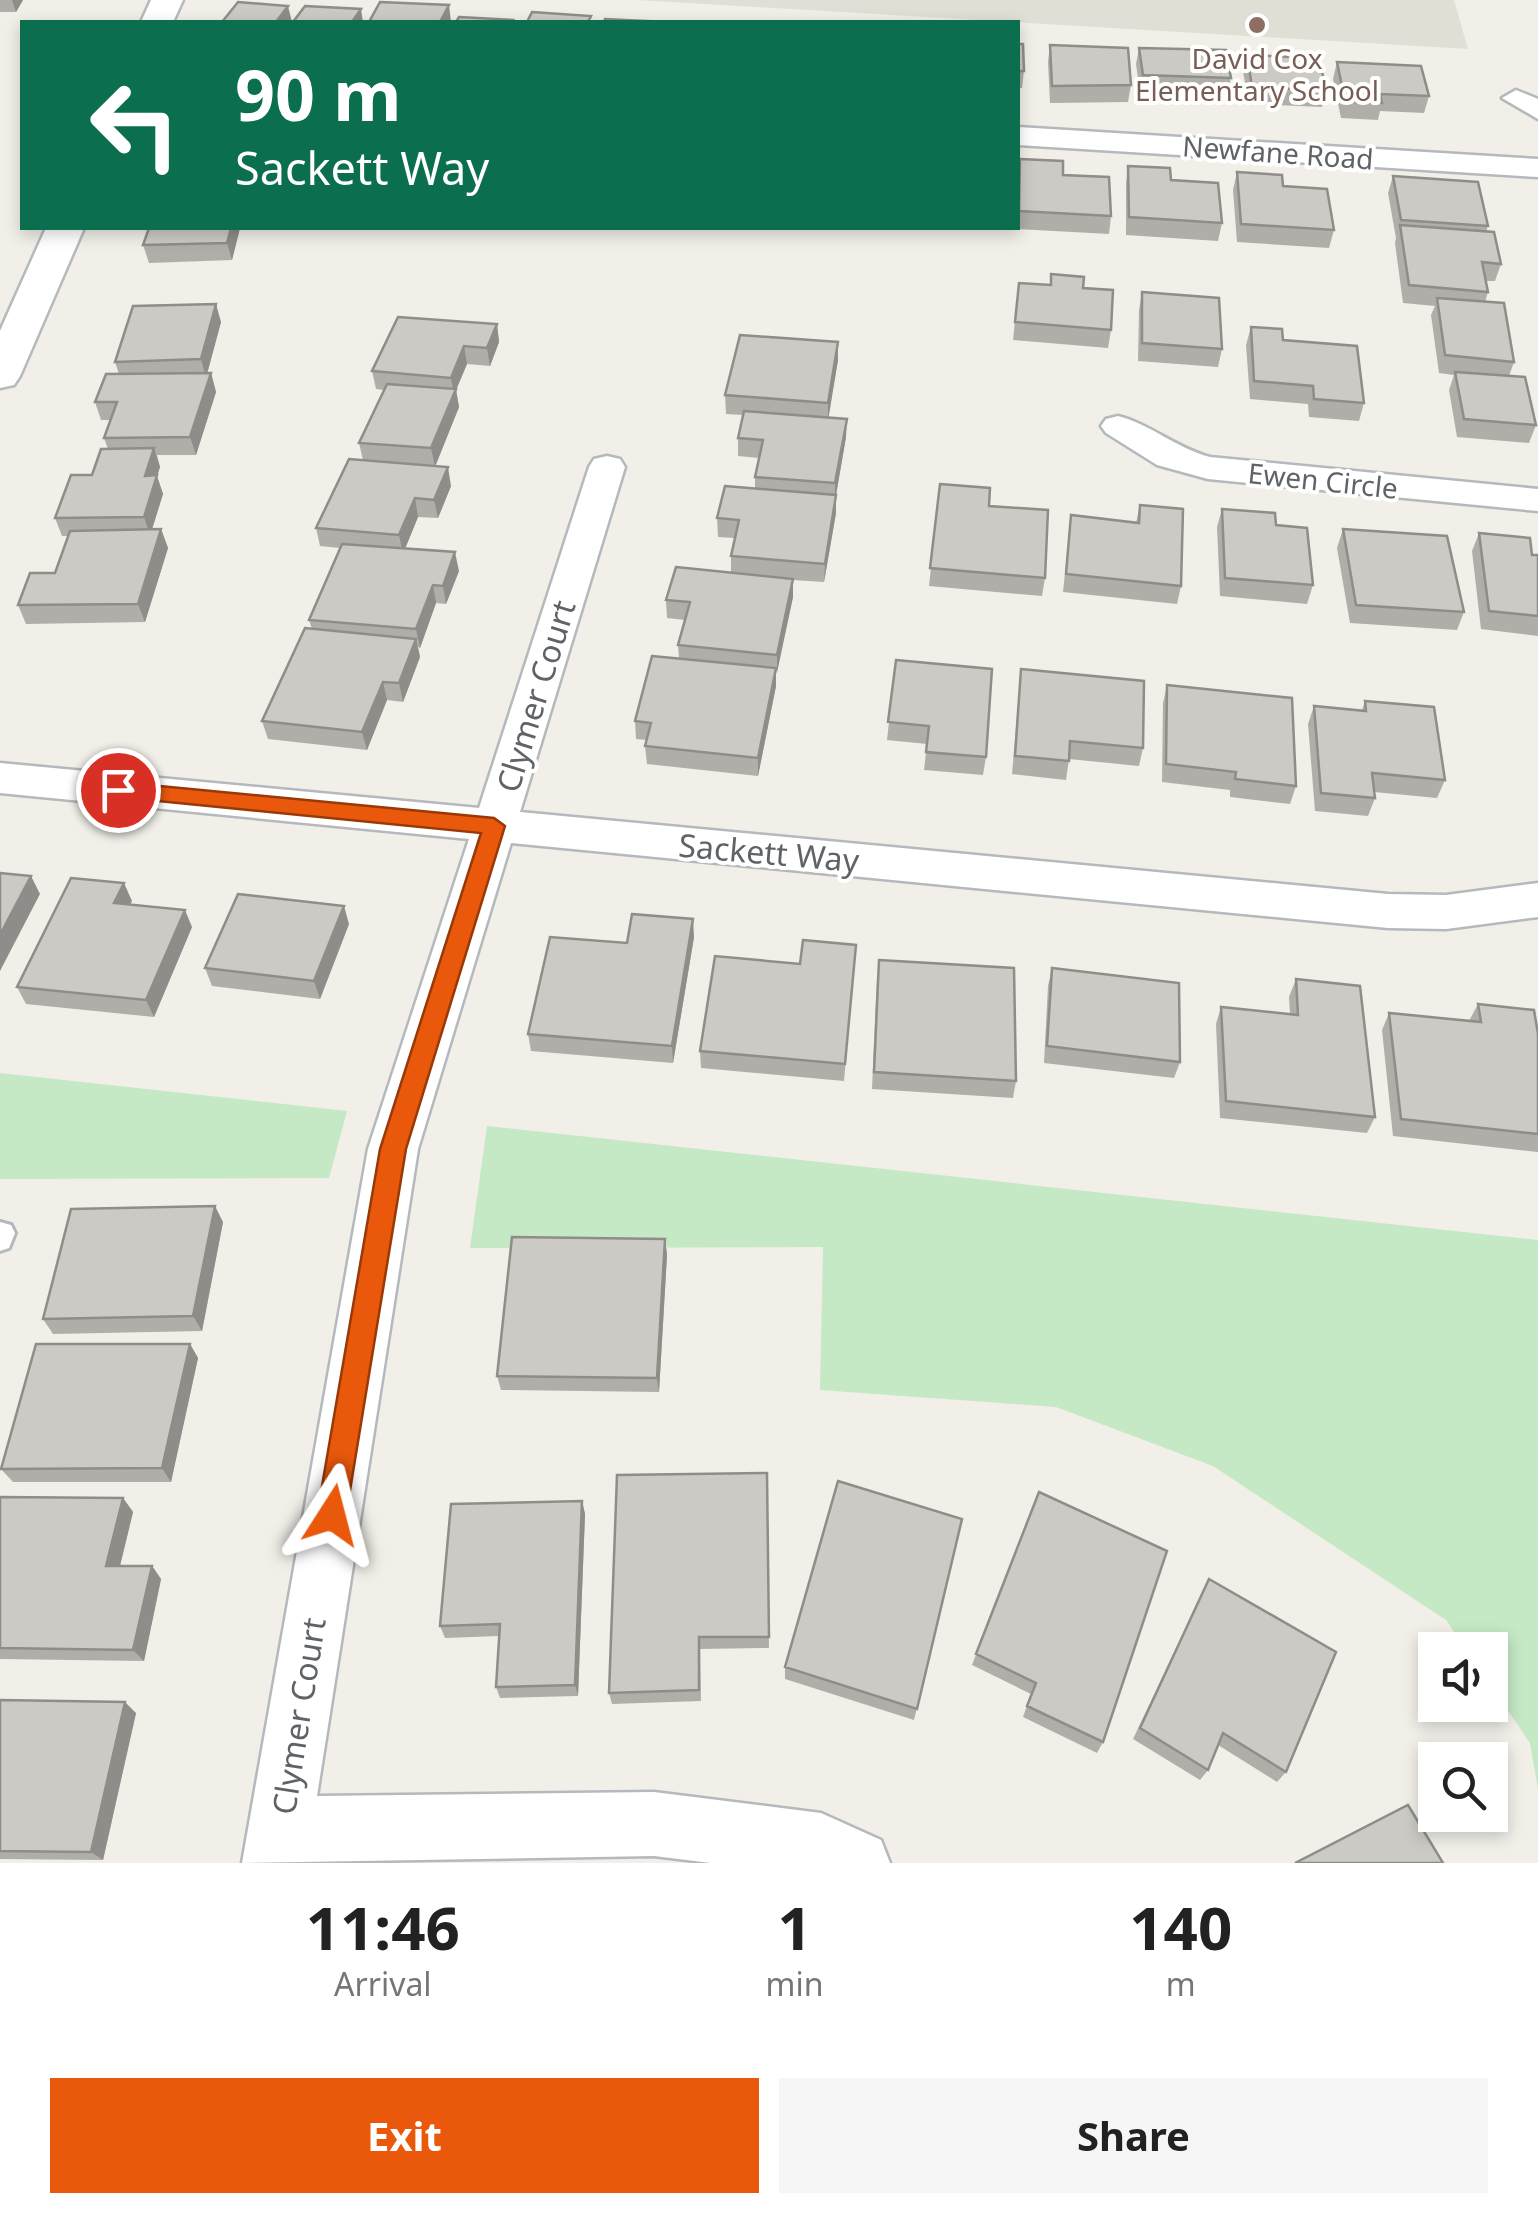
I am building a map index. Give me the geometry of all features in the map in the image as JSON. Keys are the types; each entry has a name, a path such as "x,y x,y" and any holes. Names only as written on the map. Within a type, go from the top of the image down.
{"main road":[{"path":"0,376 64,230"}],"street":[{"name":"Newfane Road","path":"1020,136 1538,168"},
{"name":"Ewen Circle","path":"1118,426 1169,457 1208,468 1538,500"},
{"name":"Clymer Court","path":"277,1845 393,1149 607,468"},
{"name":"Sackett Way","path":"0,778 1388,912 1446,912 1538,900"},
{"path":"277,1845 654,1824 821,1845 858,1863"}],"shaded area":[{"name":"David Cox Elementary School","path":"638,0 1454,0 1468,49 1020,20"}],"green space":[{"path":"0,1073 347,1111 329,1178 0,1179"},
{"path":"487,1126 1538,1240 1538,1789 1530,1743 1508,1711 1508,1632 1454,1632 1446,1620 1213,1466 1056,1407 820,1390 823,1247 470,1248"}],"building":[{"path":"238,2 288,6 278,20 224,20"},
{"path":"380,2 449,5 441,20 370,20"},
{"path":"305,6 361,9 353,20 294,20"},
{"path":"532,12 591,16 589,20 528,20"},
{"path":"459,17 513,20 457,20"},
{"path":"1020,44 1023,44 1024,71 1020,71"},
{"path":"1050,45 1128,48 1131,85 1052,86"},
{"path":"1139,48 1226,50 1231,78 1143,75"},
{"path":"1247,55 1319,58 1326,90 1252,87"},
{"path":"1337,62 1421,66 1429,96 1380,94 1382,103 1345,101"},
{"path":"1020,159 1063,161 1063,175 1109,177 1111,216 1020,211"},
{"path":"1128,166 1170,168 1171,180 1218,183 1222,223 1129,217"},
{"path":"1237,172 1282,175 1283,186 1327,189 1334,230 1241,224"},
{"path":"1393,176 1478,182 1488,226 1401,220"},
{"path":"1400,225 1494,232 1501,264 1482,262 1488,292 1409,285"},
{"path":"148,230 230,230 227,243 143,245"},
{"path":"1051,274 1084,277 1083,288 1113,290 1111,330 1015,322 1019,283 1051,285"},
{"path":"1142,292 1219,298 1222,349 1142,343"},
{"path":"1437,298 1504,303 1514,362 1445,355"},
{"path":"216,304 201,359 115,362 133,306"},
{"path":"398,317 497,324 487,348 464,346 451,378 372,371"},
{"path":"1251,327 1282,329 1283,340 1357,346 1364,403 1314,399 1313,386 1254,381"},
{"path":"740,335 838,342 828,403 725,395"},
{"path":"1455,372 1525,377 1536,425 1464,419"},
{"path":"211,373 190,437 104,438 117,402 95,402 106,374"},
{"path":"387,384 456,389 431,448 359,443"},
{"path":"744,411 847,419 835,483 755,477 763,440 738,438"},
{"path":"154,448 145,476 157,475 144,517 55,518 71,475 92,475 101,449"},
{"path":"349,459 448,467 434,500 415,498 399,535 316,528"},
{"path":"940,484 990,488 989,506 1048,510 1045,578 930,568"},
{"path":"725,486 836,495 825,564 731,556 739,520 717,518"},
{"path":"1140,505 1183,509 1181,586 1066,574 1071,515 1139,523"},
{"path":"1222,509 1275,513 1276,525 1307,528 1313,585 1225,578"},
{"path":"161,529 138,604 18,605 30,573 55,573 70,531"},
{"path":"1343,529 1447,536 1464,612 1356,605"},
{"path":"1479,533 1530,538 1532,555 1538,555 1538,616 1489,611"},
{"path":"342,544 455,552 443,586 433,585 416,629 309,620"},
{"path":"676,567 793,579 777,655 678,645 690,602 666,600"},
{"path":"305,628 416,639 399,683 383,682 362,732 262,721"},
{"path":"652,656 776,668 758,758 645,746 651,723 635,721"},
{"path":"896,660 992,669 986,757 926,752 929,726 888,722"},
{"path":"1021,669 1144,681 1143,748 1070,741 1069,761 1015,756"},
{"path":"1167,685 1292,698 1296,786 1235,779 1236,772 1166,764"},
{"path":"1365,701 1434,707 1445,780 1372,773 1375,798 1321,793 1314,706 1366,711"},
{"path":"0,873 31,876 0,935"},
{"path":"71,878 124,883 114,903 185,910 146,1000 17,987"},
{"path":"238,894 344,906 314,981 205,968"},
{"path":"632,914 693,919 672,1046 528,1034 550,937 627,943"},
{"path":"803,940 856,945 845,1064 700,1051 715,956 800,964"},
{"path":"879,960 1014,968 1016,1081 874,1072"},
{"path":"1052,968 1179,983 1180,1062 1047,1046"},
{"path":"1296,979 1360,986 1375,1117 1226,1101 1221,1007 1298,1015"},
{"path":"1478,1004 1534,1010 1538,1034 1538,1134 1401,1119 1389,1013 1481,1022"},
{"path":"215,1206 193,1316 43,1319 71,1209"},
{"path":"512,1237 665,1239 657,1378 497,1376"},
{"path":"36,1344 190,1344 162,1468 1,1469"},
{"path":"767,1473 769,1637 699,1637 699,1690 609,1693 617,1475"},
{"path":"838,1481 962,1519 917,1709 785,1667"},
{"path":"1039,1492 1167,1551 1103,1742 1027,1706 1036,1683 976,1654"},
{"path":"0,1497 123,1498 106,1566 152,1566 133,1650 0,1648"},
{"path":"582,1501 575,1685 496,1687 500,1624 440,1626 451,1504"},
{"path":"1209,1579 1336,1652 1286,1772 1223,1733 1208,1770 1140,1728"},
{"path":"0,1700 125,1702 91,1852 0,1851"},
{"path":"1408,1805 1418,1822 1418,1832 1424,1832 1443,1863 1295,1863"}],"place":[{"name":"David Cox Elementary School","path":"1257,25"}],"route":[{"path":"118,790 494,826 393,1149 332,1515"}]}
